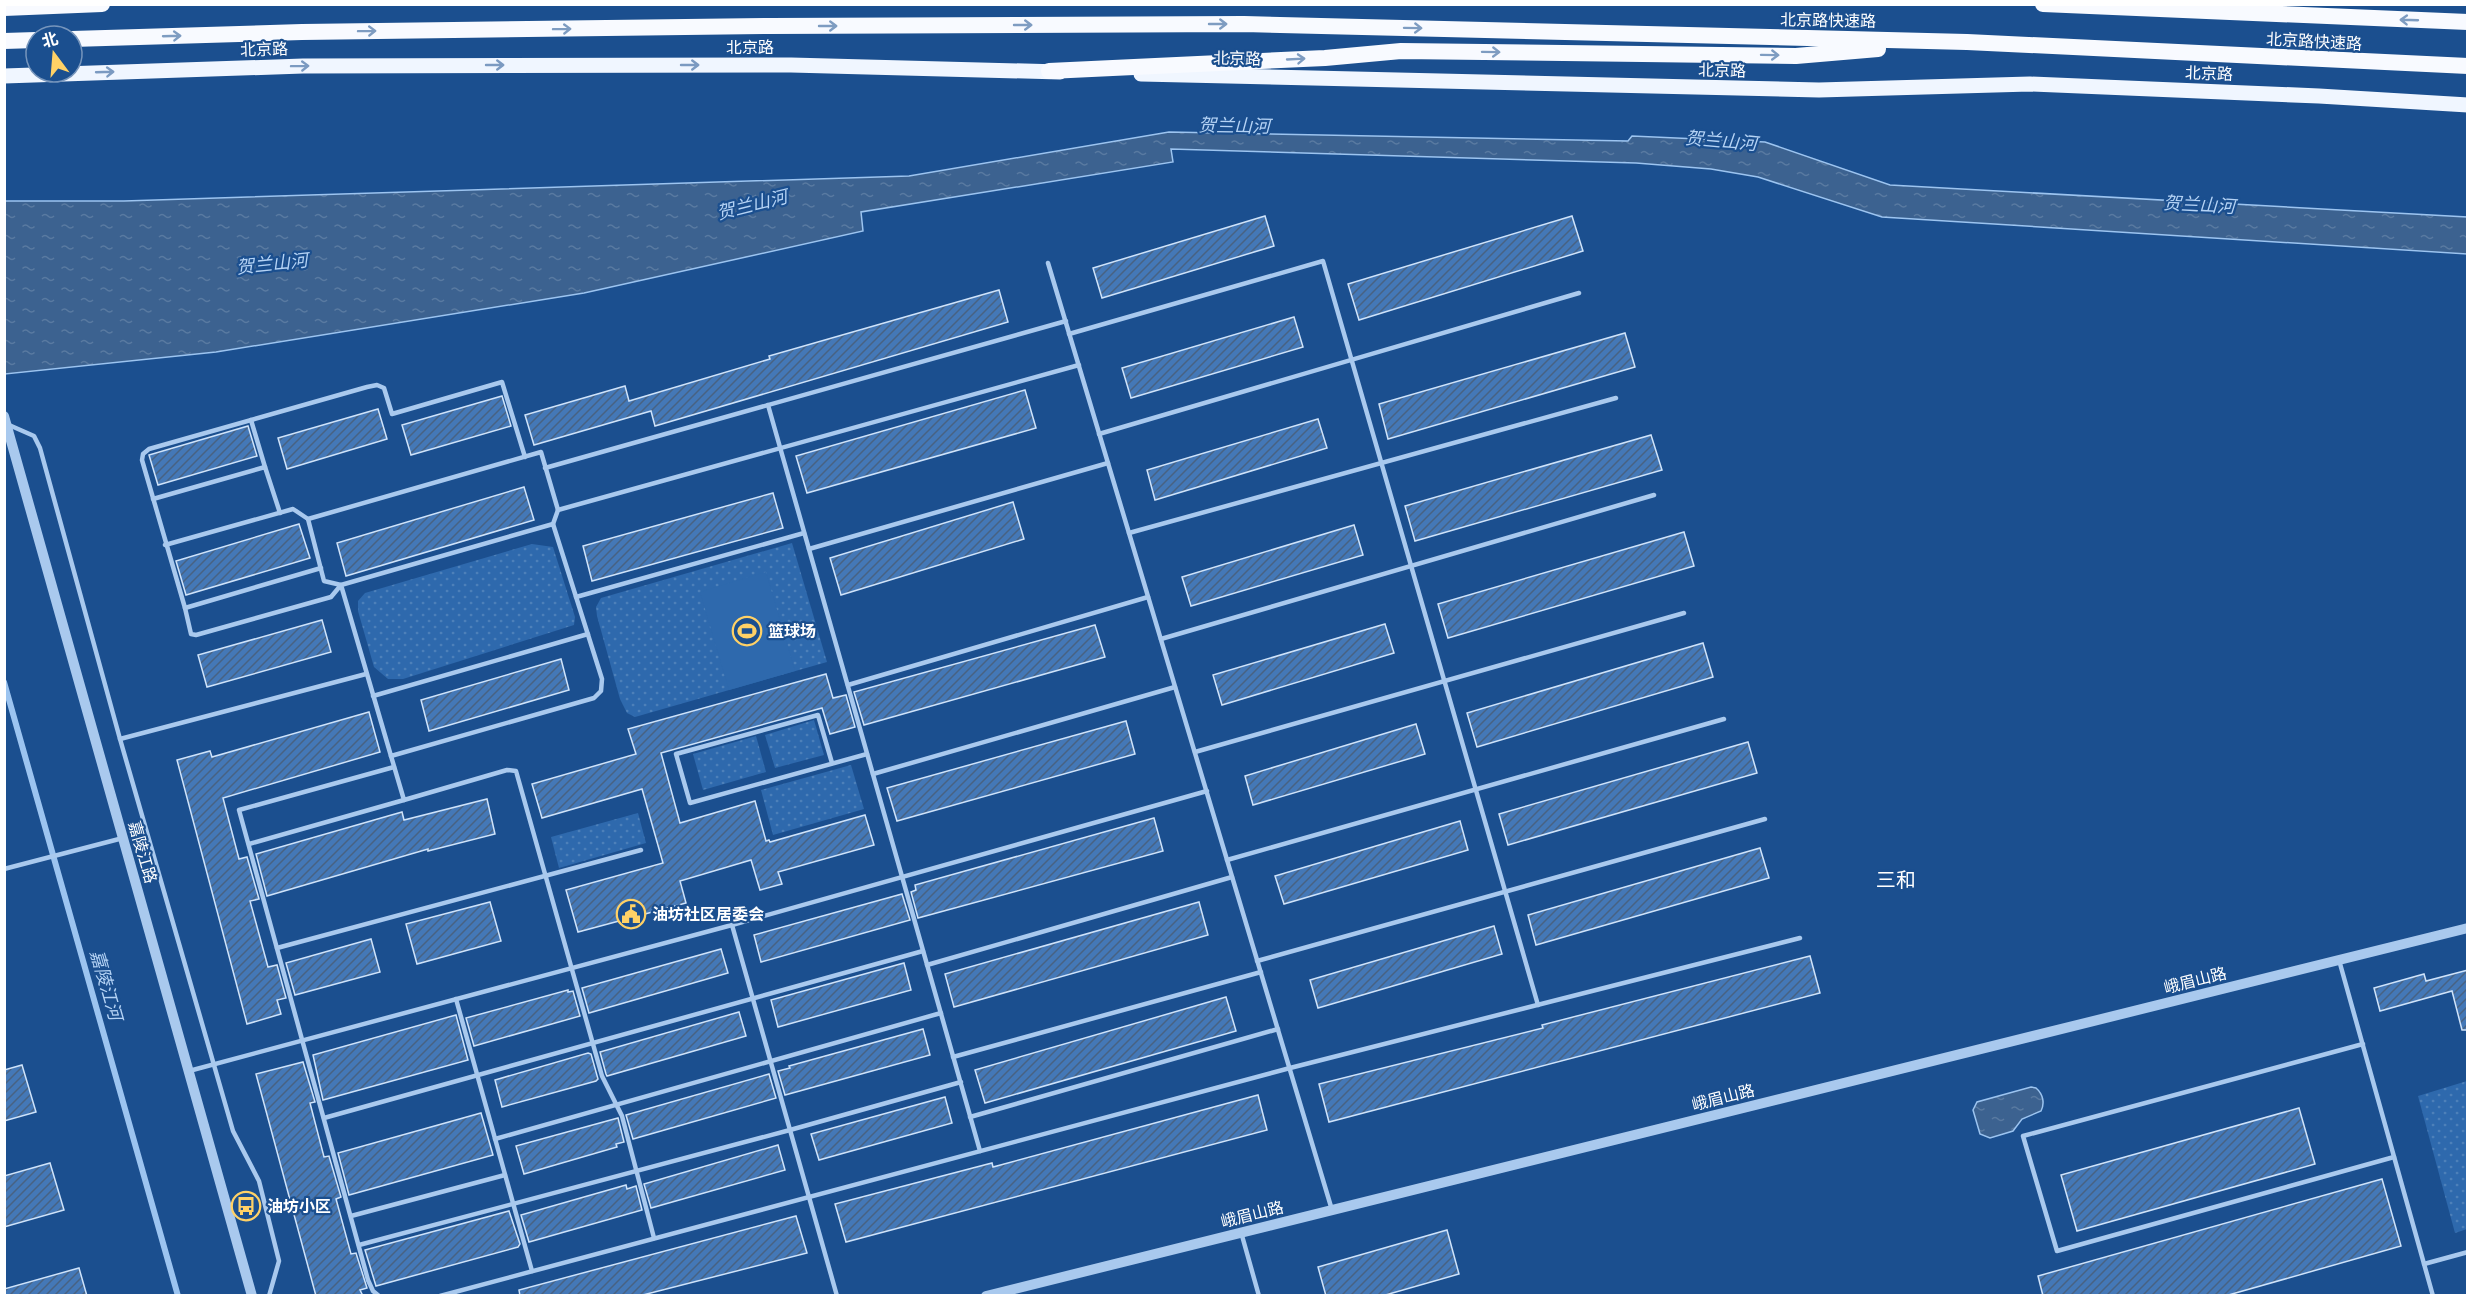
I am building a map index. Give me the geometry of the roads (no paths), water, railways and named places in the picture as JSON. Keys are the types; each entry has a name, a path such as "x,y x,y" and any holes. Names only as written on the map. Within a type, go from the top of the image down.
{"highway":[{"path":"4,8 102,4"},
{"name":"北京路快速路","path":"2043,4 2468,22"},
{"name":"北京路快速路","path":"84,39 302,32 770,26 1244,24 1967,42 2468,66"},
{"path":"4,41 24,40"},
{"path":"1049,71 1325,58 1401,51 1796,56 1967,42"}],"main road":[{"name":"北京路","path":"4,76 303,66 791,65 1819,90 2030,84 2319,96 2468,105"}],"street":[{"name":"嘉陵江路","path":"6,420 252,1296"},
{"name":"峨眉山路","path":"986,1296 2468,928"}],"lane":[{"path":"1069,334 1323,261 1538,1005"},
{"path":"1048,262 1332,1210"},
{"path":"1099,434 1579,293"},
{"path":"545,468 1065,321"},
{"path":"558,510 1079,365"},
{"path":"341,585 331,597 196,635 191,634 142,460 143,454 149,448 377,385 384,388 392,414 502,382 525,457"},
{"path":"1129,533 1616,398"},
{"path":"768,405 980,1151"},
{"path":"6,420 34,436 39,448 233,1131 259,1181 279,1261 269,1296"},
{"path":"251,420 280,513"},
{"path":"308,519 541,453 558,510 553,524 602,679 601,691 594,698 390,756"},
{"path":"809,549 1108,463"},
{"path":"153,499 266,467"},
{"path":"1161,639 1654,495"},
{"path":"165,545 294,509 308,519 324,581 341,585 553,524"},
{"path":"576,597 804,533"},
{"path":"185,608 321,568"},
{"path":"341,585 404,800"},
{"path":"848,685 1148,597"},
{"path":"1195,752 1684,613"},
{"path":"373,696 588,634"},
{"path":"120,739 366,674"},
{"path":"873,774 1175,687"},
{"path":"832,764 818,715 676,754 690,803 832,764 867,754"},
{"path":"1227,860 1724,719"},
{"path":"379,1296 373,1291 368,1280 239,810 394,767"},
{"path":"249,844 507,770 516,771 592,1044 602,1076 622,1116 654,1238"},
{"path":"189,1071 732,925 1207,791"},
{"path":"1257,961 1766,819"},
{"path":"7,869 123,838"},
{"path":"277,948 641,850"},
{"path":"927,965 1232,877"},
{"path":"732,925 837,1296"},
{"path":"440,1296 1290,1068 1800,938"},
{"path":"324,1118 923,951"},
{"path":"2339,960 2431,1295"},
{"path":"953,1057 1261,972"},
{"path":"456,999 532,1271"},
{"path":"495,1139 941,1013"},
{"path":"970,1117 1278,1029"},
{"path":"2363,1044 2023,1136 2057,1251 2394,1156"},
{"path":"359,1245 961,1082"},
{"path":"351,1216 505,1175"},
{"path":"1241,1232 1259,1296"},
{"path":"2424,1264 2468,1252"}],"water":[{"name":"贺兰山河","path":"1169,132 1628,141 1632,136 1765,142 1890,185 2467,217 2467,254 1882,217 1758,177 1711,169 1636,163 1171,149 1173,162 861,212 863,231 584,293 216,352 5,374 5,201 124,201 909,176"},
{"path":"2031,1087 2036,1088 2042,1096 2041,1111 2022,1119 2013,1131 1990,1138 1980,1134 1973,1110 1977,1102"}],"waterway":[{"name":"嘉陵江河","path":"4,682 178,1296"}],"place":[{"name":"篮球场","path":"747,631"},
{"name":"油坊社区居委会","path":"631,914"},
{"name":"油坊小区","path":"246,1206"}],"district":[{"name":"三和","path":"1896,880"}]}
